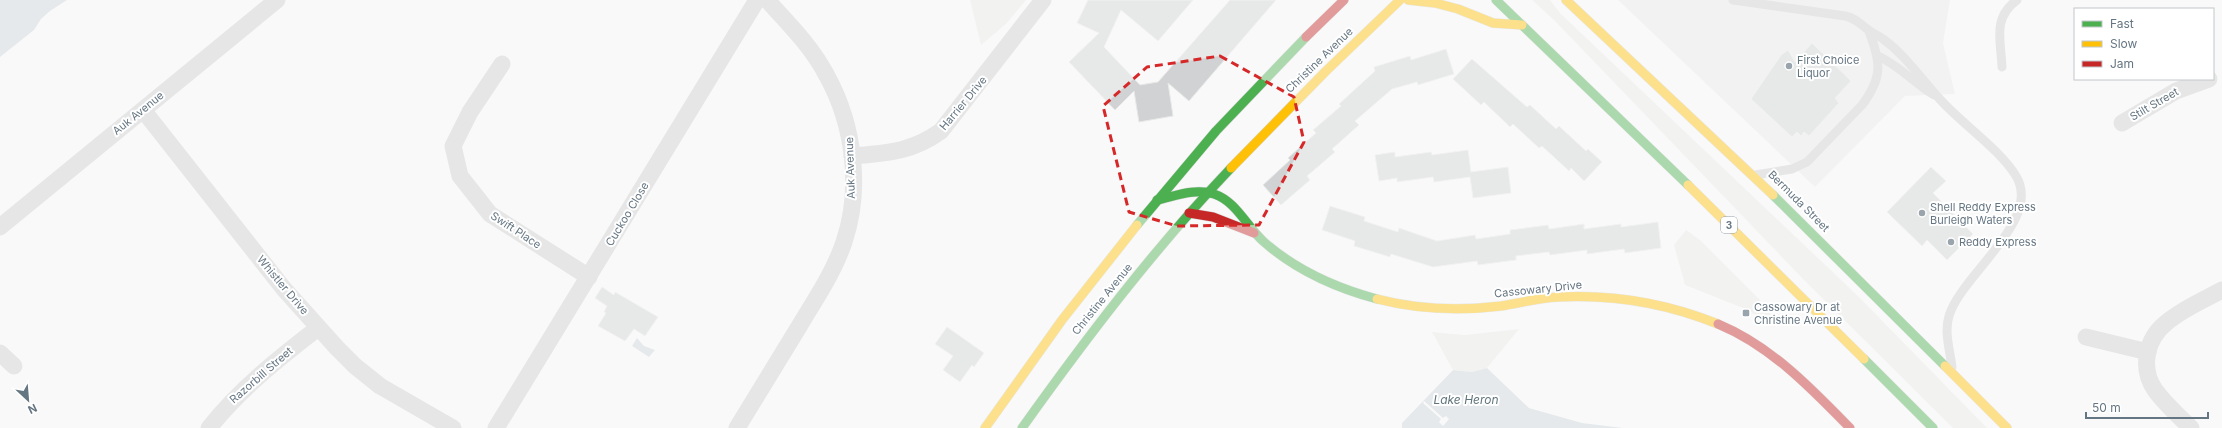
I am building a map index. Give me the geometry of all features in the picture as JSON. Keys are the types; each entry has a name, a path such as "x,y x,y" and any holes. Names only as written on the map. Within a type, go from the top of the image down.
{"street":[{"name":"Auk Avenue","path":"0,227 277,0"},
{"name":"Cuckoo Close","path":"496,428 757,0"},
{"name":"Auk Avenue","path":"737,428 830,275 844,242 850,217 853,190 852,156 845,118 827,75 814,55 767,0"},
{"name":"Harrier Drive","path":"852,156 906,150 926,142 941,130 1043,0"},
{"name":"Christine Avenue","path":"984,428 1011,388 1088,286 1157,200 1255,87 1344,0"},
{"name":"Christine Avenue","path":"1022,428 1080,346 1119,296 1189,213 1317,78 1400,0"},
{"path":"1408,0 1435,3 1458,9 1493,23 1522,25"},
{"name":"3","path":"1496,0 1720,216 1934,428"},
{"name":"Bermuda Street","path":"1566,0 1755,175 1952,371 2007,428"},
{"name":"Swift Place","path":"502,64 470,112 453,146 460,176 490,214 589,277"},
{"name":"Stilt Street","path":"2122,123 2176,90 2206,80"},
{"name":"Whistler Drive","path":"143,110 284,289 318,328 355,366 380,386 453,428"},
{"path":"1157,200 1176,197 1189,192 1208,192"},
{"name":"Cassowary Drive","path":"1208,192 1223,198 1234,207 1254,233 1288,260 1305,270 1350,291 1389,302 1428,308 1473,308 1539,299 1596,296 1636,299 1682,310 1721,326 1771,354 1800,379 1850,428"},
{"name":"Cassowary Drive","path":"1189,213 1213,217 1254,233"},
{"path":"2191,428 2154,389 2147,371 2150,343 2166,323 2222,290"},
{"name":"Razorbill Street","path":"209,428 235,398 281,357 318,328"},
{"path":"2086,337 2148,352"},
{"path":"1061,360 1080,346"},
{"path":"0,353 14,366"},
{"path":"1011,388 1012,395 1017,400"}],"lane":[{"path":"1733,0 1845,16 1857,20 1890,45 1924,79 1937,96 2012,170 2020,185 2022,196 2018,216 1957,298 1952,309 1947,325 1952,371"},
{"path":"2002,67 2000,19 2008,6 2017,0"},
{"path":"1755,175 1799,167 1807,162 1824,146 1870,94 1878,74 1878,56 1870,31"},
{"path":"1878,56 1899,67 1919,86 1937,96"}],"highlighted area":[{"path":"1220,56 1294,97 1304,142 1259,225 1177,226 1129,212 1103,106 1147,67"}],"shaded area":[{"path":"970,0 1026,0 1006,24 981,45"},
{"path":"1532,0 1550,0 1560,13 1858,296 1987,428 1953,428 1803,279 1554,20"},
{"path":"1618,0 1950,0 1943,43 1955,94 1905,96 1815,187"},
{"path":"1686,230 1700,240 1760,300 1776,321 1775,327 1748,310 1685,285 1674,245"},
{"path":"1519,329 1487,368 1472,372 1453,370 1432,332 1465,335"}],"water":[{"path":"0,0 67,0 50,11 41,19 34,30 0,57"},
{"path":"637,338 644,346 655,350 649,357 632,346"},
{"name":"Lake Heron","path":"1487,368 1529,408 1582,423 1623,428 1402,428 1402,423 1453,370 1472,372"}],"pier":[{"path":"1424,401 1443,418 1446,416 1449,419 1443,426 1439,422 1441,419 1423,403"}],"building":[{"path":"1088,0 1193,0 1158,41 1121,10 1104,47 1140,85 1158,82 1230,0 1276,0 1189,101 1168,83 1173,116 1139,122 1134,91 1115,110 1069,62 1099,33 1077,23"},
{"path":"1812,43 1851,81 1835,98 1839,103 1809,136 1804,132 1801,136 1797,132 1792,137 1751,99 1781,55 1788,50 1795,62"},
{"path":"1446,49 1454,74 1418,85 1417,82 1392,89 1355,121 1359,125 1332,149 1335,152 1307,176 1310,180 1281,205 1263,185 1290,160 1288,158 1316,133 1313,130 1341,106 1339,104 1375,71 1374,67 1410,56 1411,60"},
{"path":"1472,59 1527,107 1530,105 1556,129 1559,126 1586,151 1588,149 1602,162 1584,181 1571,168 1569,171 1542,146 1539,148 1513,124 1510,127 1484,102 1481,105 1453,79"},
{"path":"1468,150 1471,172 1508,167 1511,193 1473,198 1470,177 1434,182 1433,177 1397,182 1397,178 1379,181 1375,155 1395,152 1395,157 1431,152 1432,155"},
{"path":"1931,167 1946,181 1933,193 1973,234 1947,260 1927,240 1922,246 1887,212"},
{"path":"1330,206 1365,217 1364,221 1398,232 1399,228 1437,241 1475,235 1476,239 1510,234 1510,230 1548,225 1549,229 1584,224 1584,229 1621,224 1621,227 1658,222 1661,248 1625,253 1624,249 1587,254 1587,250 1550,255 1549,252 1516,256 1516,260 1478,265 1477,261 1433,267 1391,254 1390,257 1354,246 1355,241 1322,230"},
{"path":"602,287 614,295 615,292 658,317 645,336 634,329 625,341 598,326 606,313 604,312 607,306 595,298"},
{"path":"947,327 984,353 974,367 972,365 960,382 943,370 953,356 935,344"}],"traffic: fast":[{"path":"1496,0 1688,185"},
{"path":"1137,225 1216,131 1306,37"},
{"path":"1022,428 1071,360 1122,294 1175,230 1231,168"},
{"path":"1157,200 1192,192 1207,192 1222,197 1235,208 1264,242 1289,261 1332,284 1377,299"},
{"path":"1773,195 1945,366"},
{"path":"1864,359 1933,428"}],"traffic: slow":[{"path":"1231,168 1326,71 1400,0"},
{"path":"1408,0 1435,3 1458,9 1493,23 1522,25"},
{"path":"1566,0 1773,195"},
{"path":"1688,185 1864,359"},
{"path":"985,428 1062,320 1137,225"},
{"path":"1377,299 1407,305 1454,309 1486,308 1536,299 1579,296 1599,297 1659,305 1679,310 1718,324"},
{"path":"1945,366 2007,428"}],"traffic: jam":[{"path":"1306,37 1344,0"},
{"path":"1189,213 1213,217 1254,233"},
{"path":"1718,324 1756,344 1773,356 1805,383 1850,428"}],"place":[{"name":"First Choice Liquor","path":"1789,66"},
{"name":"Shell Reddy Express Burleigh Waters","path":"1922,213"},
{"name":"Reddy Express","path":"1951,242"},
{"name":"Cassowary Dr at Christine Avenue","path":"1746,313"}]}
